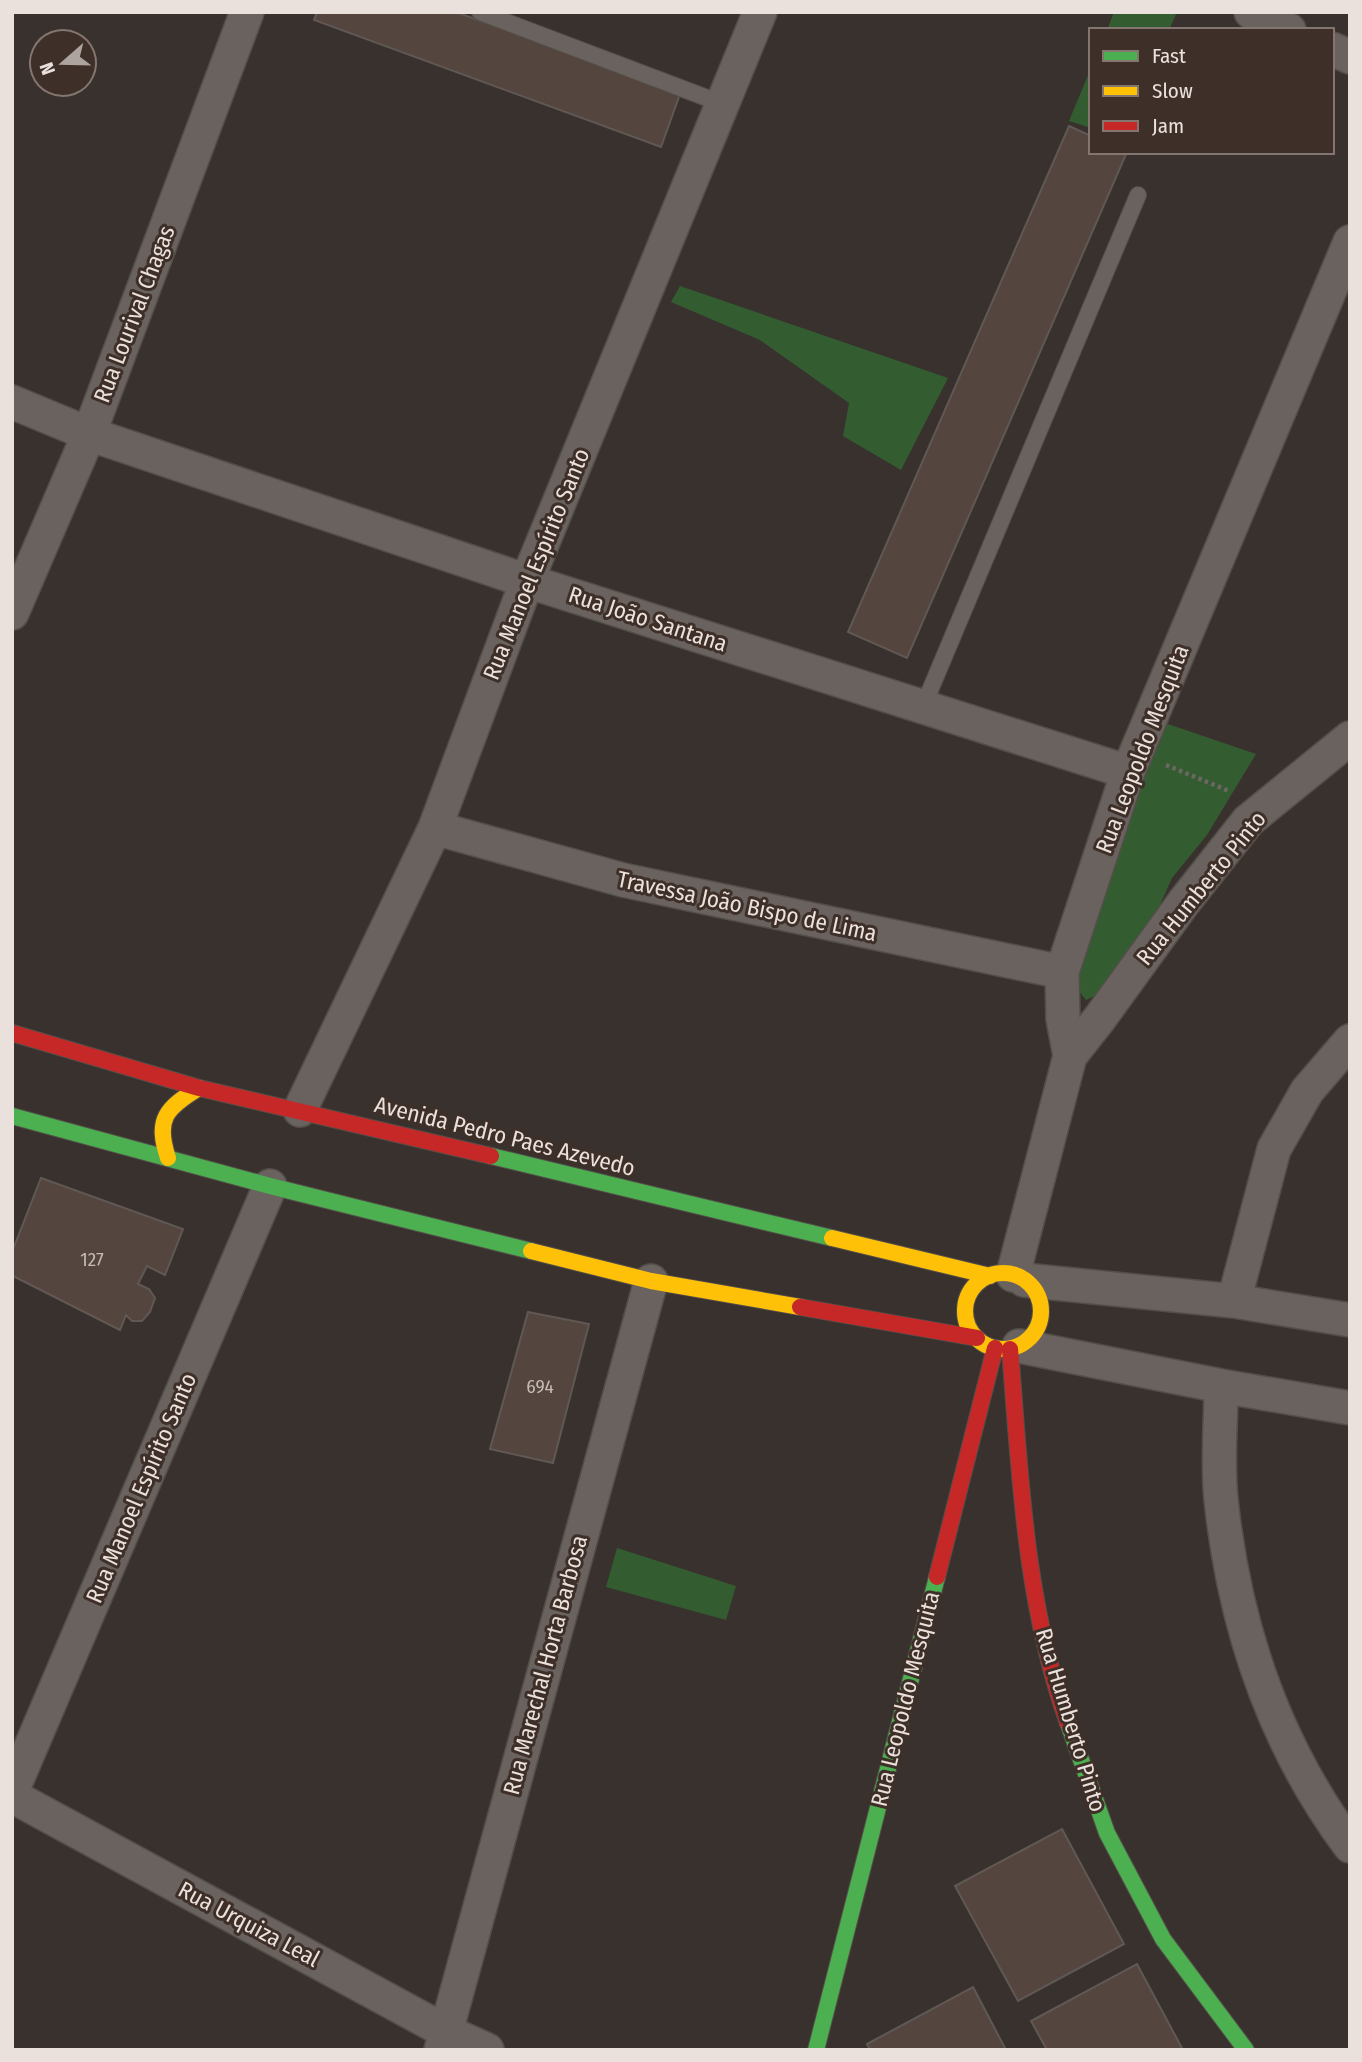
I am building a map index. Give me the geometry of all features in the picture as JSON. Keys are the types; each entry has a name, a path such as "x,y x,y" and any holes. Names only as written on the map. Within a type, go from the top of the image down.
{"street":[{"name":"Rua Lourival Chagas","path":"12,613 89,434 247,12"},
{"name":"Rua Manoel Espírito Santo","path":"300,1110 435,828 527,581 761,12"},
{"path":"1251,12 1286,28"},
{"path":"1334,50 1350,57"},
{"name":"Rua Leopoldo Mesquita","path":"1009,1277 1070,1056 1063,1019 1062,972 1132,762 1350,242"},
{"name":"Rua João Santana","path":"12,402 89,434 527,581 923,707 1132,762"},
{"name":"Rua Humberto Pinto","path":"1070,1056 1184,902 1248,821 1350,738"},
{"name":"Travessa João Bispo de Lima","path":"435,828 623,880 1062,972"},
{"name":"Avenida Pedro Paes Azevedo","path":"12,1032 199,1088 1009,1277"},
{"path":"1234,1301 1274,1149 1307,1091 1350,1041"},
{"path":"168,1158 160,1129 165,1114 178,1100 199,1088"},
{"path":"12,1116 270,1186 651,1281 977,1338 1008,1348 1350,1408"},
{"name":"Rua Manoel Espírito Santo","path":"12,1793 270,1186"},
{"path":"1008,1348 1028,1340 1040,1321 1041,1309 1038,1298 1009,1277"},
{"path":"977,1338 970,1330 966,1309 973,1289 1009,1277 1234,1301 1350,1320"},
{"name":"Rua Marechal Horta Barbosa","path":"443,2040 651,1281"},
{"name":"Rua Leopoldo Mesquita","path":"816,2050 1008,1348"},
{"name":"Rua Humberto Pinto","path":"1008,1348 1024,1530 1042,1628 1063,1709 1107,1833 1163,1939 1246,2050"},
{"path":"1221,1386 1220,1497 1237,1606 1272,1712 1323,1810 1350,1846"},
{"name":"Rua Urquiza Leal","path":"12,1793 443,2040 487,2050"}],"lane":[{"path":"480,12 723,104"},
{"path":"923,707 1138,195"}],"path":[{"path":"1132,762 1266,807"}],"green space":[{"path":"1114,12 1177,12 1170,28 1108,28"},
{"path":"1089,73 1089,127 1069,121"},
{"path":"680,286 948,378 901,470 843,436 849,403 760,340 671,302"},
{"path":"1165,723 1256,754 1207,835 1172,878 1128,976 1086,1000 1076,987 1078,971 1132,809"},
{"path":"617,1548 736,1586 726,1620 606,1587"}],"building":[{"path":"317,12 456,12 680,94 661,147 314,20"},
{"path":"1069,126 1089,135 1089,154 1126,154 907,658 848,632"},
{"path":"41,1178 183,1229 165,1275 147,1266 138,1284 149,1289 155,1298 150,1312 142,1321 132,1321 126,1315 120,1330 13,1276 12,1252"},
{"path":"528,1312 589,1324 553,1463 490,1449"},
{"path":"1062,1829 1124,1944 1018,2001 955,1886"},
{"path":"1137,1964 1183,2050 1047,2050 1031,2021"},
{"path":"973,1987 1006,2050 870,2050 867,2044"}],"traffic: fast":[{"path":"12,1116 270,1186 531,1251"},
{"path":"491,1156 832,1238"},
{"path":"816,2050 937,1577"},
{"path":"1068,1723 1107,1833 1163,1939 1246,2050"}],"traffic: slow":[{"path":"168,1158 163,1133 166,1116 178,1102 199,1088"},
{"path":"832,1238 990,1276"},
{"path":"531,1251 651,1281 800,1307"},
{"path":"1003,1273 1017,1276 1030,1284 1038,1297 1041,1311 1038,1325 1030,1338 1017,1346 1003,1349 989,1346 976,1338 968,1325 965,1311 968,1297 976,1284 989,1276 1003,1273"}],"traffic: jam":[{"path":"12,1033 199,1088 491,1156"},
{"path":"800,1307 977,1338"},
{"path":"937,1577 995,1348"},
{"path":"1010,1349 1021,1491 1033,1585 1042,1632 1068,1723"}]}
